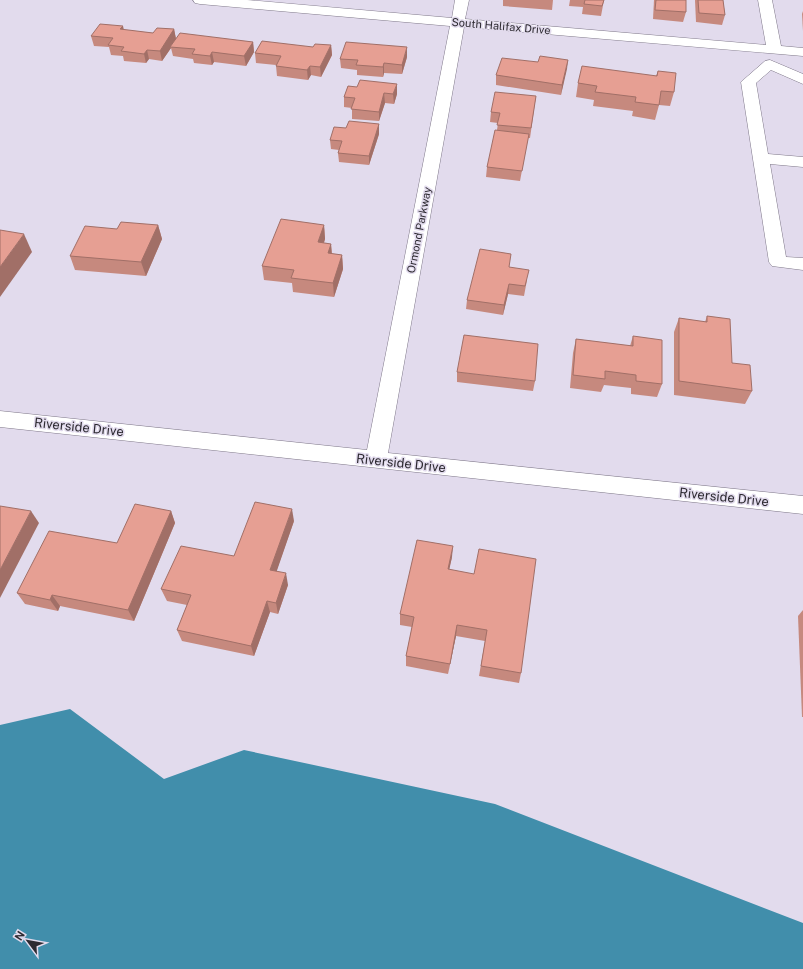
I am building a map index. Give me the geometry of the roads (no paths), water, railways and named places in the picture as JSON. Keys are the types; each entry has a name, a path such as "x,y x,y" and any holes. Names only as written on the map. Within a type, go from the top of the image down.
{"street":[{"name":"South Halifax Drive","path":"200,0 247,2 770,54 803,52"},
{"name":"Ormond Parkway","path":"376,460 462,0"},
{"path":"765,0 770,54 748,82 778,262 803,264"},
{"path":"770,54 803,80"},
{"path":"760,158 803,162"},
{"name":"Riverside Drive","path":"0,419 803,505"}],"water":[{"path":"70,709 164,779 244,750 495,804 803,923 803,969 0,969 0,725"}]}
